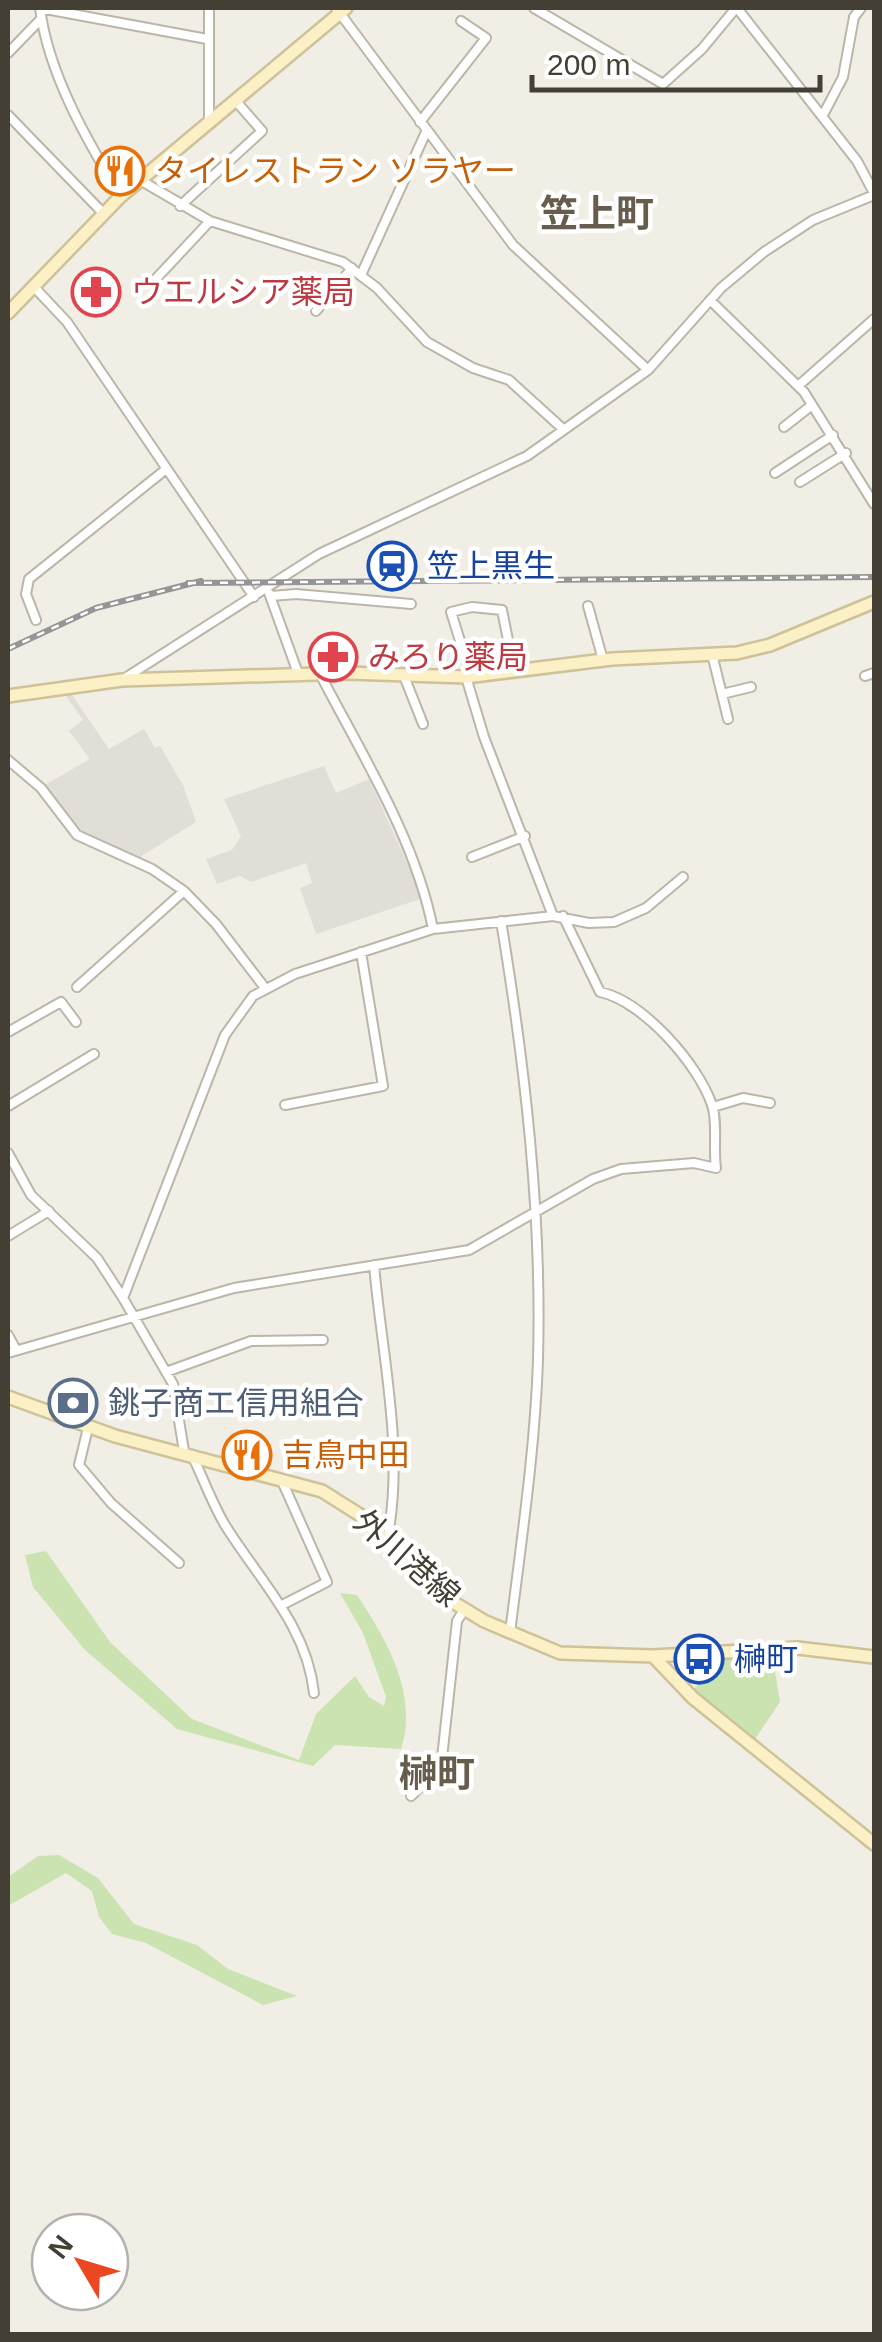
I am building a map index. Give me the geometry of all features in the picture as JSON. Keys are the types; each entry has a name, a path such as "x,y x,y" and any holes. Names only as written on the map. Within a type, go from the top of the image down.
{"street":[{"path":"121,196 88,139 40,8 207,39"},
{"path":"209,8 210,123"},
{"path":"269,593 318,554 388,518 503,471 648,370 710,300 793,231 874,194 823,115 737,8 702,49 663,84 534,8"},
{"path":"823,115 842,78 854,17 860,8"},
{"path":"8,312 121,196 340,10 426,132 514,245 648,370"},
{"path":"8,53 41,19"},
{"path":"420,122 486,38 461,21"},
{"path":"180,206 262,132 236,100"},
{"path":"8,115 104,213"},
{"path":"361,274 426,132"},
{"path":"140,180 210,221 258,240 331,256 352,268 427,342 473,368 509,380 562,429"},
{"path":"151,284 210,221"},
{"path":"316,312 352,268"},
{"path":"35,288 67,322 254,597"},
{"path":"710,300 798,386 846,453 874,504"},
{"path":"798,386 874,319"},
{"path":"784,427 812,405"},
{"path":"774,473 833,435"},
{"path":"800,482 846,453"},
{"path":"36,620 26,594 29,579 166,470"},
{"path":"269,593 299,676"},
{"path":"122,680 254,597 269,593 411,604"},
{"path":"8,696 122,680 320,674 468,676 603,660 712,654 770,645 874,602"},
{"path":"588,606 603,660"},
{"path":"514,670 502,610 472,607 451,612 484,737 553,916"},
{"path":"712,654 728,719"},
{"path":"320,674 398,826 426,895 433,928"},
{"path":"404,676 423,724"},
{"path":"722,694 751,687"},
{"path":"8,760 40,788 77,835 152,869 184,891 216,924 265,988"},
{"path":"472,857 525,836"},
{"path":"123,1298 226,1035 242,1007 265,988 433,928 553,916 589,923 621,920 646,908 684,877"},
{"path":"78,987 184,891"},
{"path":"8,1334 12,1351 234,1288 469,1250 593,1179 621,1169 694,1163 716,1168 713,1107 666,1035 628,1002 600,992 564,916"},
{"path":"502,921 524,1062 538,1364 510,1633"},
{"path":"285,1104 383,1086 362,952"},
{"path":"8,1032 61,1002 76,1022"},
{"path":"8,1106 94,1054"},
{"path":"713,1107 743,1098 770,1103"},
{"path":"8,1154 21,1181 97,1258 166,1372 188,1452 225,1524 282,1605 311,1660 314,1693"},
{"path":"8,1236 49,1211"},
{"path":"374,1265 397,1438 390,1472 394,1507 387,1541"},
{"path":"166,1372 250,1341 322,1340"},
{"name":"外川港線","path":"8,1397 88,1428 280,1477 336,1498 387,1541 431,1588 464,1610 510,1633 578,1657 798,1648 874,1657"},
{"path":"88,1428 79,1465 110,1503 179,1563"},
{"path":"280,1477 327,1582 282,1605"},
{"path":"411,1796 441,1767 457,1621 464,1610"},
{"path":"653,1656 694,1698 874,1844"}],"shaded area":[{"path":"70,692 109,749 144,729 155,748 160,746 183,785 196,822 137,859 80,834 43,786 90,759 69,731 83,720 64,693"},
{"path":"324,766 336,793 369,779 423,898 316,934 300,888 312,883 306,863 251,882 240,876 217,884 206,859 232,850 241,836 224,799"}],"green space":[{"path":"46,1551 110,1642 192,1719 299,1760 316,1714 355,1676 369,1697 384,1706 386,1697 363,1633 340,1593 357,1595 379,1630 403,1688 406,1708 401,1749 335,1745 313,1766 177,1729 85,1650 33,1587 25,1555"},
{"path":"772,1653 780,1702 753,1742 694,1689 705,1678 700,1673 702,1658"},
{"path":"59,1855 98,1878 134,1924 197,1945 228,1969 297,1996 263,2005 146,1943 112,1934 99,1917 92,1891 66,1873 8,1906 8,1877 38,1856"}],"railway":[{"path":"188,583 874,577"},
{"path":"8,649 96,608 201,581"}],"place":[{"name":"タイレストラン ソラヤー","path":"120,171"},
{"name":"ウエルシア薬局","path":"96,292"},
{"name":"笠上黒生","path":"392,566"},
{"name":"みろり薬局","path":"333,657"},
{"name":"銚子商エ信用組合","path":"73,1403"},
{"name":"吉鳥中田","path":"247,1455"},
{"name":"榊町","path":"699,1659"}],"district":[{"name":"笠上町","path":"597,214"},
{"name":"榊町","path":"437,1774"}]}
